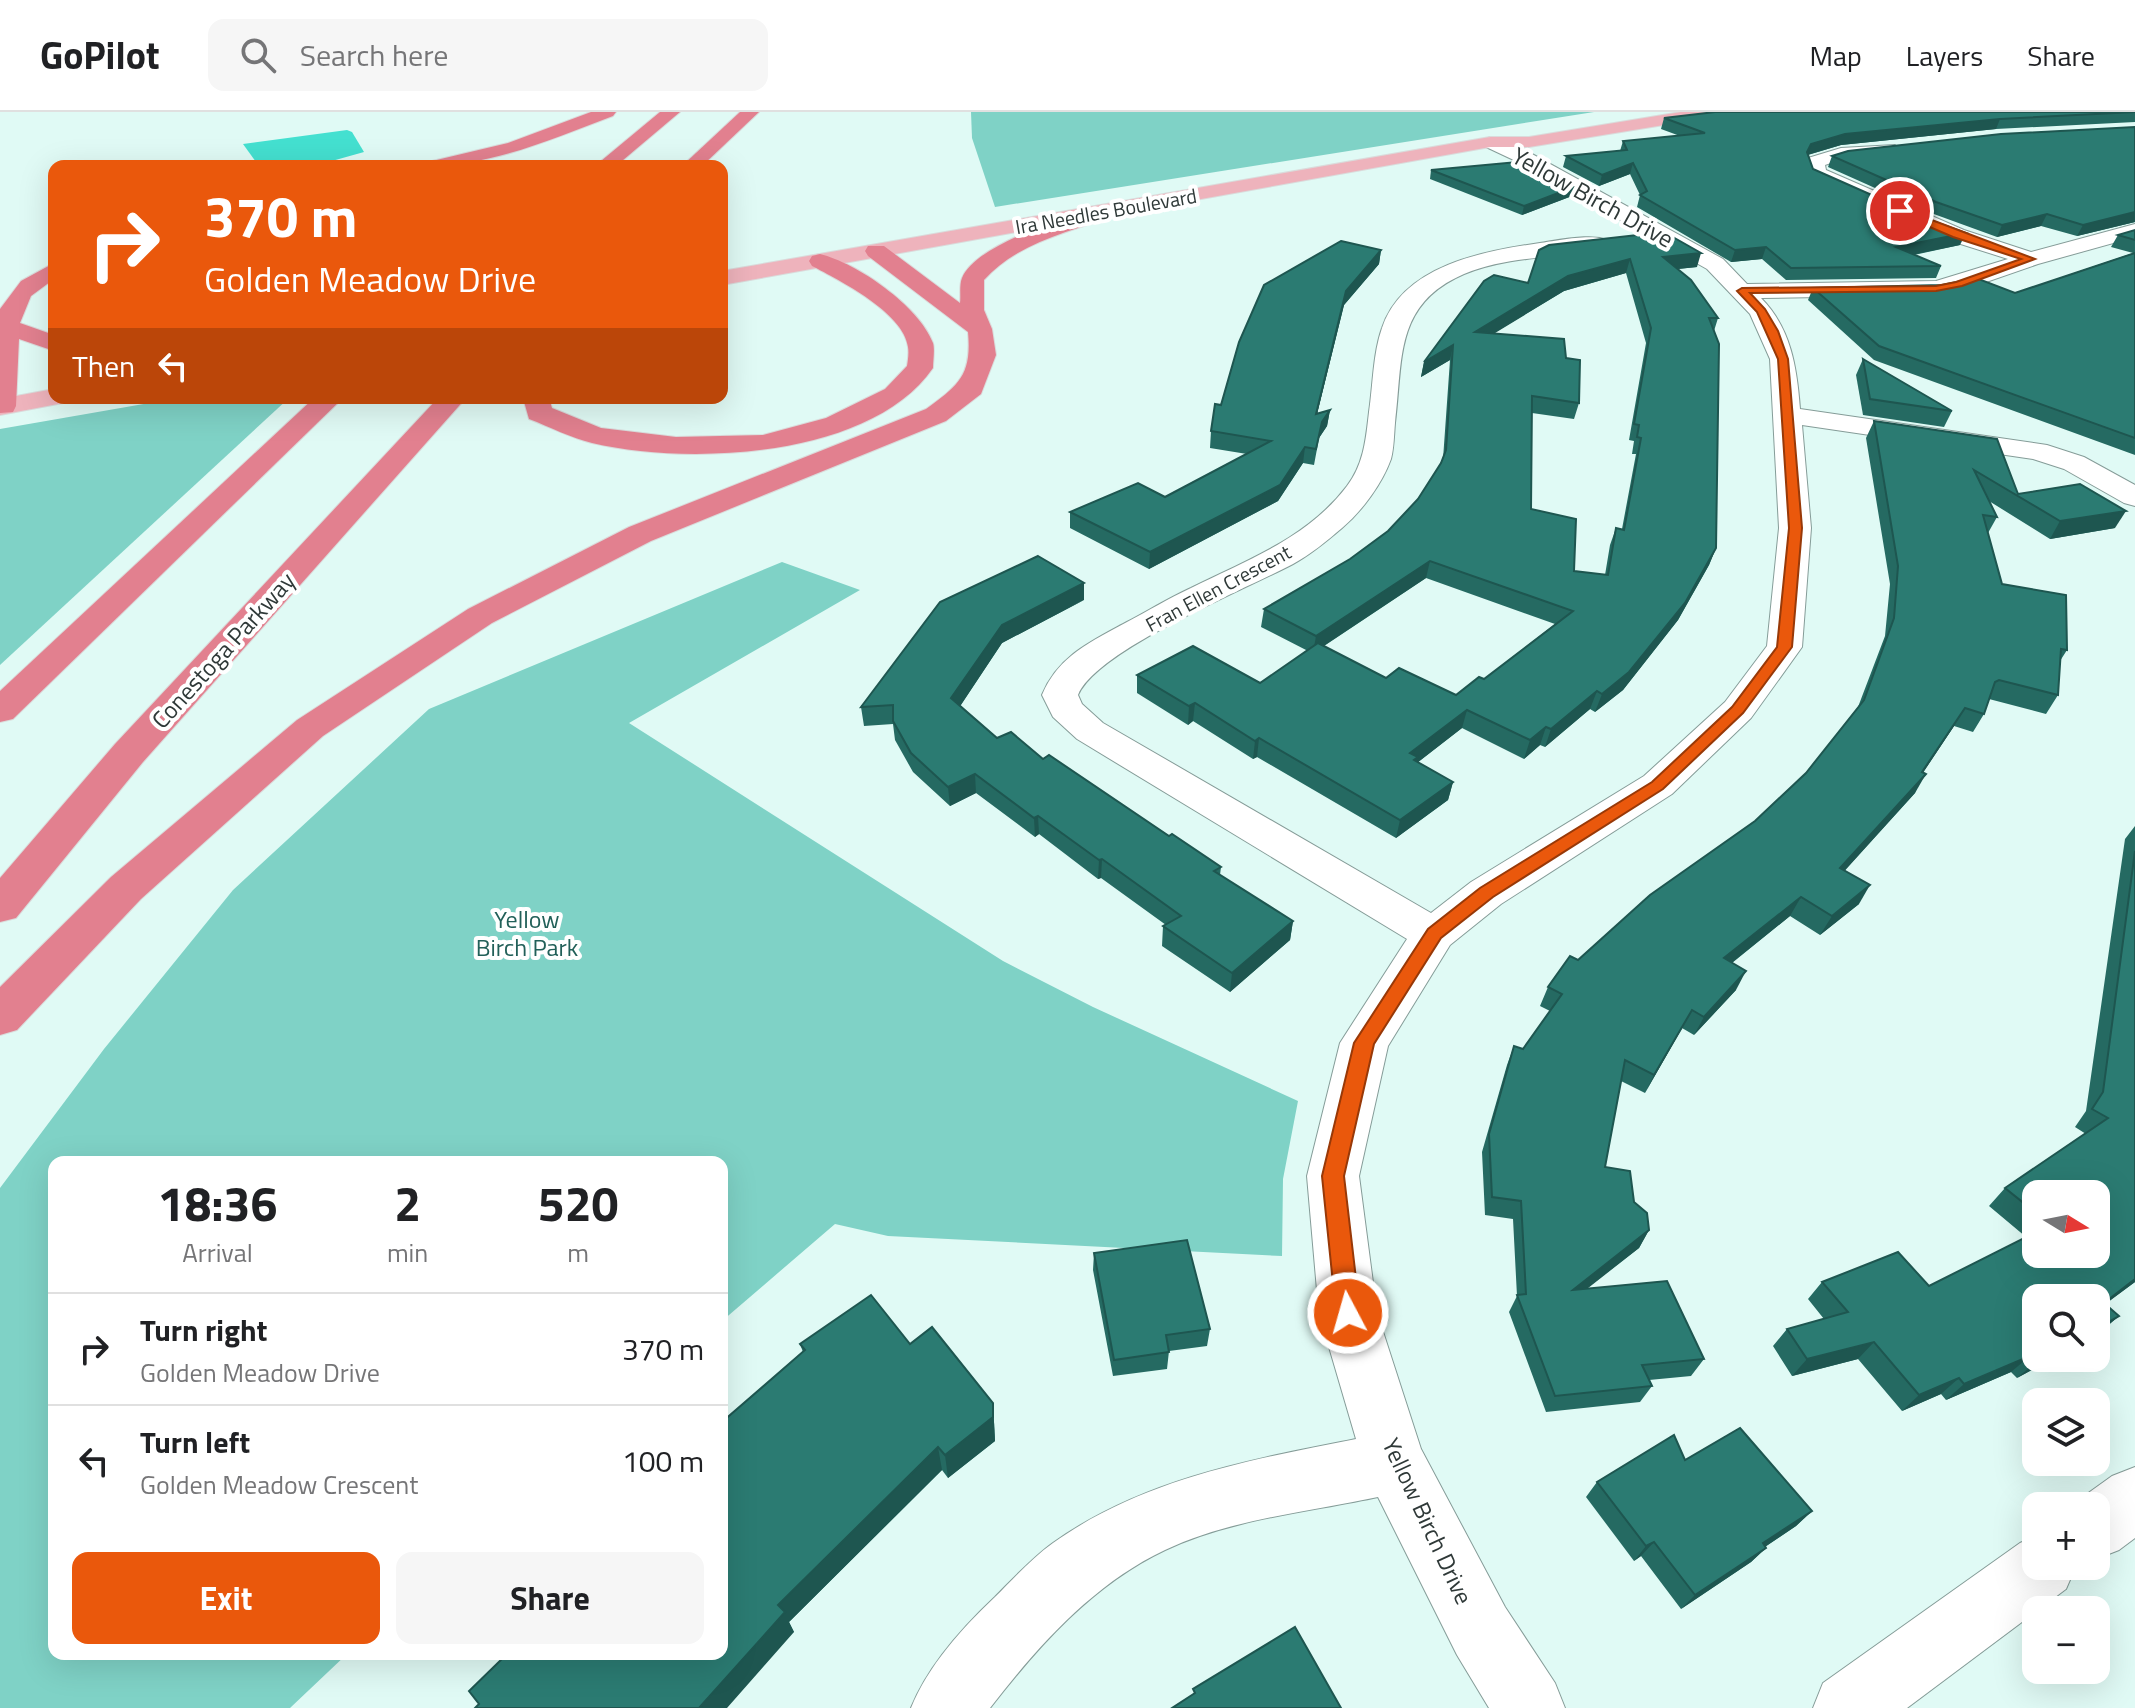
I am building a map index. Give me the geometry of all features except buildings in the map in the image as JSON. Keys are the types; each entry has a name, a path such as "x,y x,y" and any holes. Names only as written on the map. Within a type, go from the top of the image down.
{"highway":[{"path":"460,160 514,147 607,112"},
{"path":"611,160 671,112"},
{"path":"698,160 750,112"},
{"path":"0,1017 126,888 310,728 480,616 640,534 936,415 972,388 983,355 980,329 972,310 973,279 992,258 1017,243 1109,211"},
{"path":"876,251 980,329"},
{"path":"2,406 11,307 48,259"},
{"path":"537,404 539,413 596,436 676,446 764,443 836,424 894,395 920,368 921,344 899,313 869,286 820,261"},
{"path":"7,326 48,342"},
{"path":"0,711 322,404"},
{"name":"Conestoga Parkway","path":"0,907 129,753 448,404"}],"main road":[{"name":"Ira Needles Boulevard","path":"1490,142 1510,132 1623,112"},
{"name":"Ira Needles Boulevard","path":"728,277 1490,142 1529,142 1713,112"},
{"path":"2,406 48,398"}],"street":[{"name":"Yellow Birch Drive","path":"1490,142 1525,158 1715,264 1761,311 1773,331 1783,359 1795,528 1784,647 1738,710 1658,785 1486,893 1434,934 1364,1043 1333,1176 1348,1313 1394,1462 1481,1631 1530,1708"},
{"path":"1903,147 1841,154 1815,162 1817,173 1956,235 2030,259"},
{"path":"1742,291 1936,288 1967,282 2030,259 2135,230"},
{"name":"Fran Ellen Crescent","path":"1434,934 1090,731 1066,709 1060,695 1067,678 1091,656 1202,595 1285,556 1333,520 1361,489 1377,458 1394,327 1401,310 1418,292 1448,273 1507,254 1665,236"},
{"path":"1787,415 2037,451 2074,463 2135,497"},
{"path":"946,1708 1002,1637 1075,1567 1147,1524 1218,1499 1394,1462"},
{"path":"2110,1517 2135,1499"},
{"path":"1848,1708 2024,1580"}],"green space":[{"path":"971,112 1594,112 995,207 972,138"},
{"path":"144,404 283,404 0,665 0,429"},
{"name":"Yellow Birch Park","path":"782,562 860,590 629,723 1003,961 1093,1007 1298,1101 1283,1179 1282,1256 888,1236 835,1224 728,1316 728,1156 48,1156 48,1660 341,1660 290,1708 0,1708 0,1188 104,1049 233,890 429,709"}],"water":[{"path":"347,130 352,132 364,152 335,160 255,160 243,144"}],"route":[{"path":"1348,1313 1333,1176 1364,1043 1434,934 1486,893 1658,785 1738,710 1784,647 1795,528 1783,359 1773,331 1761,311 1742,291 1936,288 1958,284 2030,259 1956,235 1900,211"}]}
